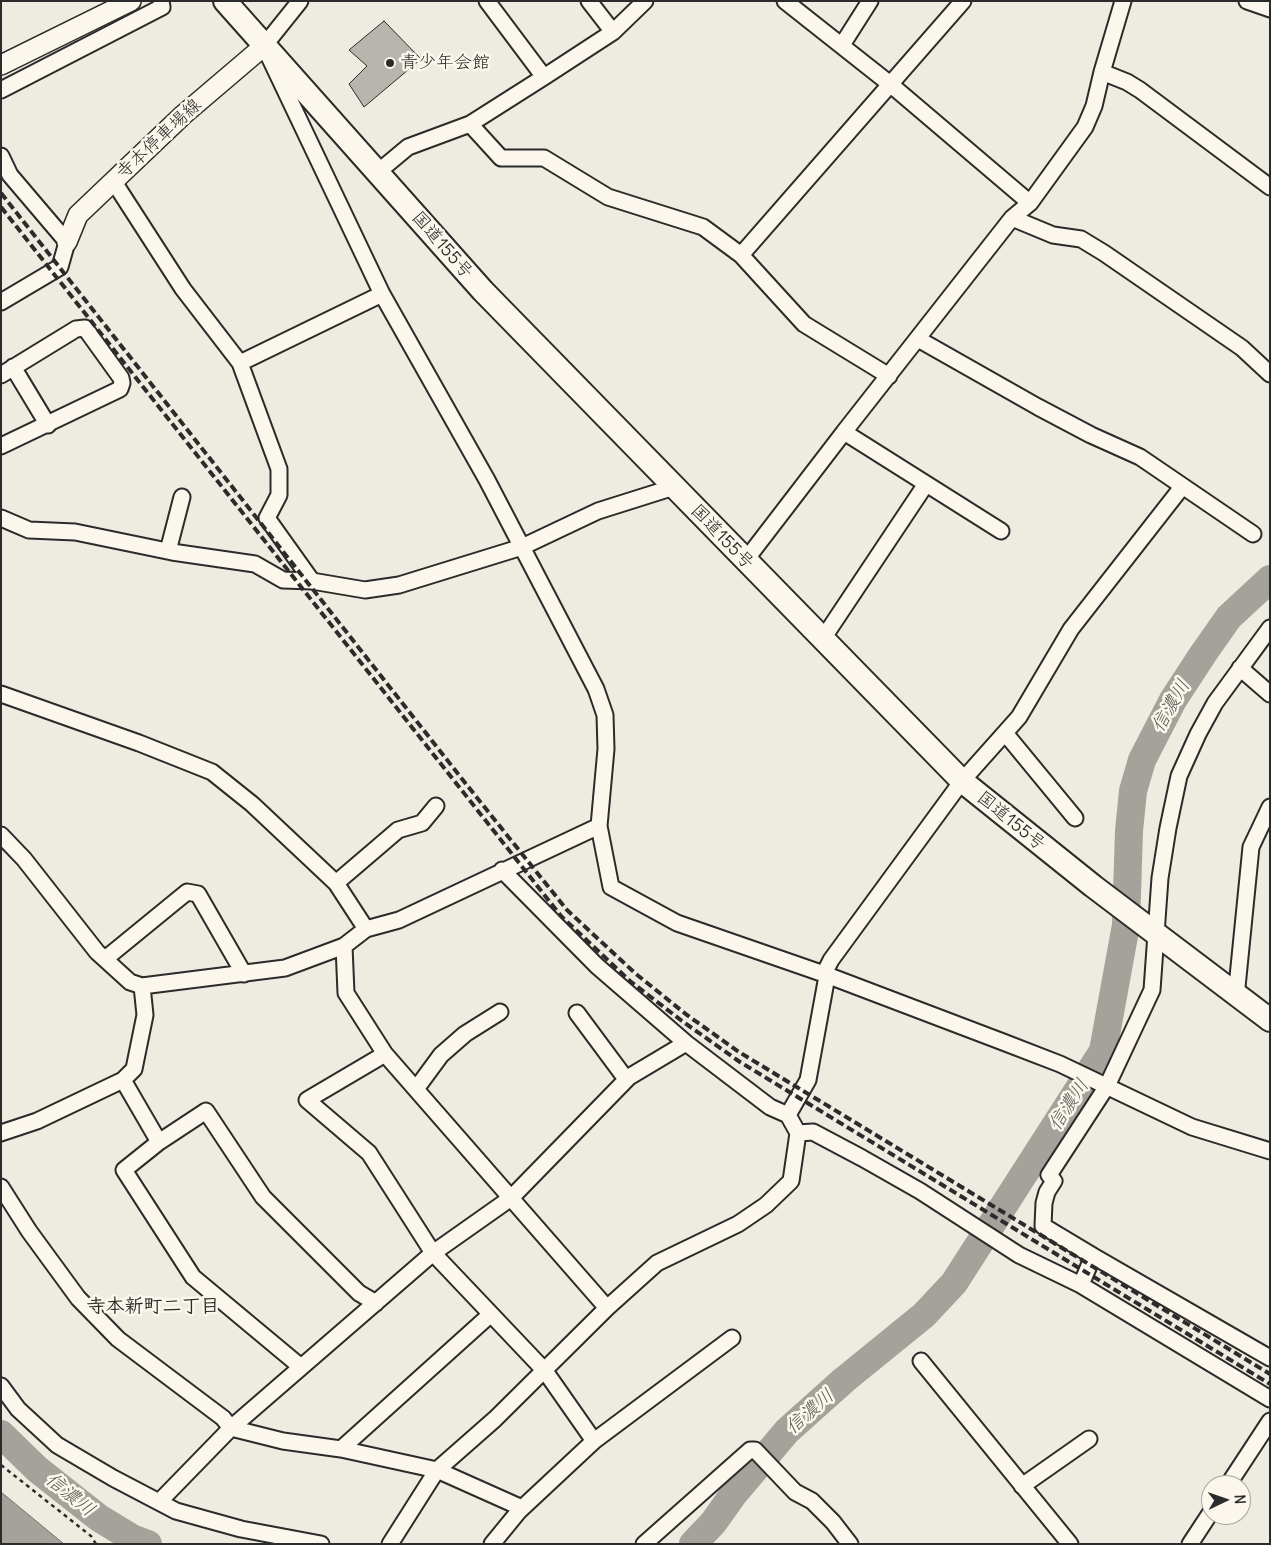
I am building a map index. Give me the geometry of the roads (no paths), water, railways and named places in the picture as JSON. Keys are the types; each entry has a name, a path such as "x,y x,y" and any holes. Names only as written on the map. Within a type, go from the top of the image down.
{"highway":[{"name":"国道155号","path":"225,1 483,291 822,640 962,781 1236,997 1270,1020"}],"main road":[{"path":"1,65 125,5"},
{"name":"寺本停車場線","path":"67,242 78,215 182,115 264,46"}],"street":[{"path":"1,90 162,7 161,1"},
{"path":"300,1 264,46 382,294 487,480 596,689 604,715 606,749 598,826 611,887 622,895 676,923 826,975 1060,1064 1192,1127 1270,1151"},
{"path":"487,1 544,77"},
{"path":"589,1 614,32"},
{"path":"378,172 408,147 470,124 544,77 614,32 645,1"},
{"path":"785,1 890,84 1030,203"},
{"path":"842,45 870,1"},
{"path":"741,255 963,1"},
{"path":"745,561 1012,218 1030,203 1085,127 1094,106 1102,72 1124,1"},
{"path":"1247,1 1270,9"},
{"path":"1102,72 1127,82 1140,90 1270,188"},
{"path":"470,124 501,158 544,158 608,197 703,226 741,255 804,324 889,376"},
{"path":"1,156 10,175 67,242 60,267 1,302"},
{"path":"114,182 183,289 240,363 279,469 279,495 267,518 312,581"},
{"path":"1012,218 1053,235 1080,239 1242,348 1270,374"},
{"path":"240,363 382,294"},
{"path":"1,446 48,425 120,388 121,378 85,328 76,329 7,371 48,425"},
{"path":"918,339 1047,412 1140,457 1253,534"},
{"path":"844,432 1000,531"},
{"path":"822,640 926,484"},
{"path":"1,518 29,530 75,532 168,551 255,564 283,580 312,581 365,590 398,584 522,547 598,510 674,487"},
{"path":"788,1115 808,1080 826,975 831,960 962,781 1019,717 1071,629 1182,487"},
{"path":"168,551 182,497"},
{"path":"1270,628 1215,703 1198,734 1179,776 1160,878 1154,933 1152,990 1103,1085 1049,1175 1054,1181 1047,1192 1044,1203 1043,1226 1270,1358"},
{"path":"1240,668 1270,694"},
{"path":"1,694 139,743 212,772 252,804 336,883 366,929"},
{"path":"1005,733 1075,818"},
{"path":"336,883 398,830 422,822 436,806"},
{"path":"1236,997 1251,847 1270,806"},
{"path":"1,835 105,959 130,982 142,986 285,968 344,946 366,929 399,920 598,826"},
{"path":"390,1544 437,1470 545,1372 607,1308 657,1263 738,1224 766,1205 791,1182 798,1133 788,1115 770,1107 686,1043 597,966 502,870"},
{"path":"105,959 187,892 198,894 244,974"},
{"path":"344,946 346,993 385,1054 607,1308"},
{"path":"1,1133 37,1121 124,1080 134,1069 145,1015 142,986"},
{"path":"416,1089 441,1055 465,1034 500,1012"},
{"path":"577,1013 626,1079"},
{"path":"159,1502 232,1428 433,1253 511,1198 626,1079 686,1043"},
{"path":"385,1054 307,1100 370,1153 433,1253 545,1372 594,1440"},
{"path":"124,1080 159,1142"},
{"path":"302,1367 193,1277 124,1170 159,1142 206,1111 263,1197 359,1293 376,1303"},
{"path":"798,1133 814,1132 920,1191 1019,1255 1080,1285 1270,1399"},
{"path":"1,1187 28,1231 78,1298 118,1339 223,1418 232,1428 283,1441 341,1449 437,1470 522,1508"},
{"path":"1080,1285 1093,1256"},
{"path":"341,1449 491,1314"},
{"path":"492,1544 522,1508 594,1440 732,1338"},
{"path":"921,1361 1070,1544"},
{"path":"1,1386 18,1409 57,1445 113,1478 176,1511 239,1537 321,1544"},
{"path":"1235,1475 1270,1421"},
{"path":"1022,1486 1089,1439"},
{"path":"644,1544 750,1450 756,1450 795,1492 812,1501 833,1522 850,1544"},
{"path":"1190,1544 1202,1525"}],"waterway":[{"name":"信濃川","path":"693,1544 713,1523 733,1495 787,1431 844,1380 924,1315 954,1283 1103,1051 1126,925 1129,831 1133,791 1142,760 1173,700 1229,617 1270,579"},
{"name":"信濃川","path":"1,1434 37,1469 99,1518 132,1538 148,1544"}],"railway":[{"path":"1,193 567,910 636,974 687,1015 739,1052 1270,1374"},
{"path":"1,207 561,916 630,981 740,1062 1270,1384"}],"place":[{"name":"青少年会館","path":"390,63"}],"district":[{"name":"寺本新町二丁目","path":"153,1307"}]}
